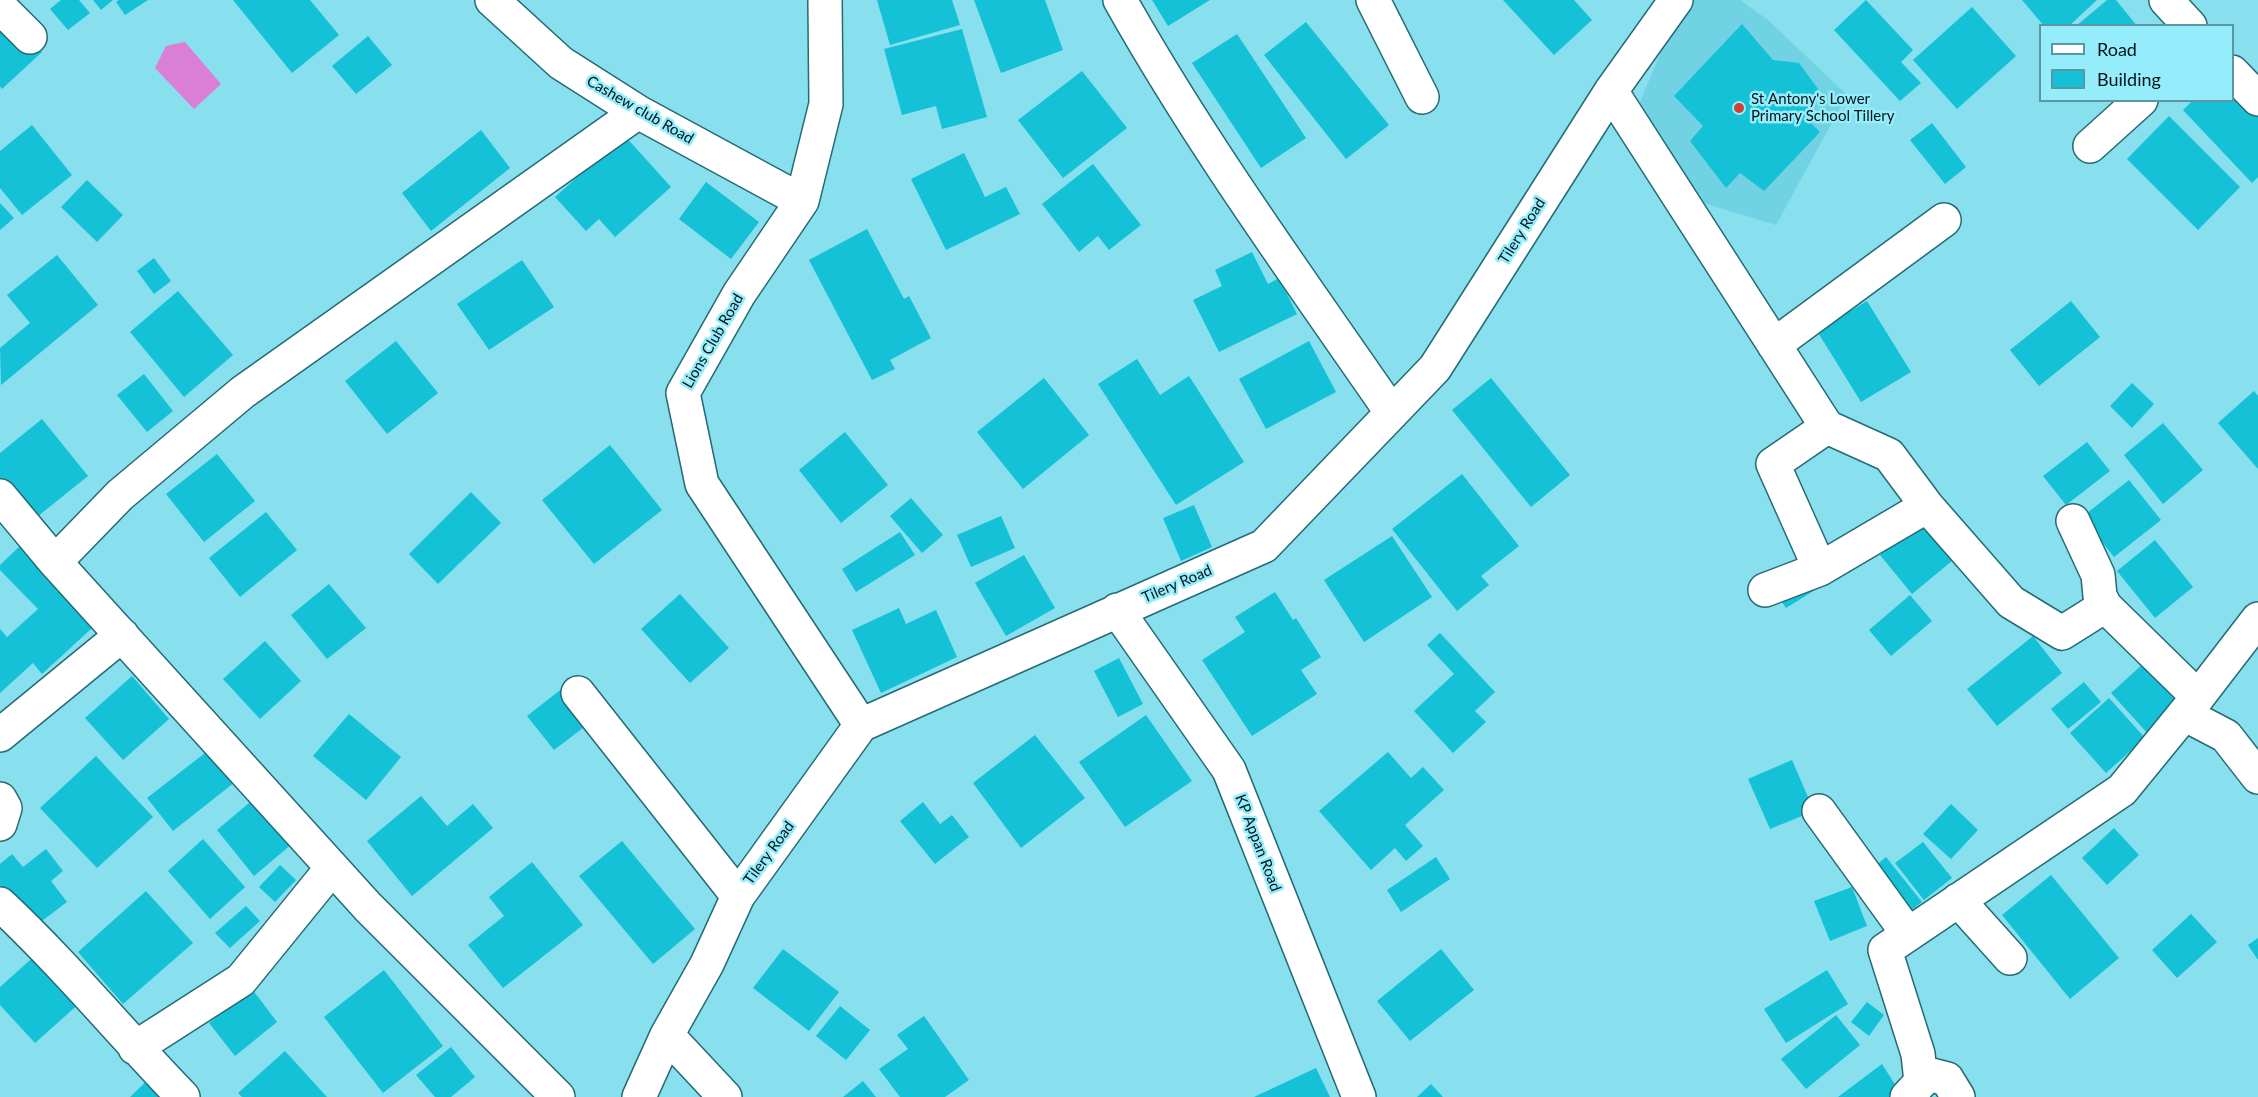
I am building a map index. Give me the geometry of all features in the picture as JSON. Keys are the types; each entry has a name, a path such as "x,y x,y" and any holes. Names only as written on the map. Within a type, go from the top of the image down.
{"street":[{"name":"Cashew club Road","path":"492,0 561,63 638,112 802,201"},
{"name":"Lions Club Road","path":"825,0 826,104 802,201 739,294 683,393 702,484 861,725"},
{"path":"1120,0 1163,76 1208,146 1392,413"},
{"path":"1373,0 1422,97"},
{"name":"Tilery Road","path":"639,1097 667,1035 707,964 738,896 861,725 1264,546 1435,368 1611,91 1676,0"},
{"path":"2166,0 2188,24"},
{"path":"0,7 30,37"},
{"path":"2234,74 2258,99"},
{"path":"1611,91 1827,427 1889,455 1927,506 2011,602 2062,633 2105,606"},
{"path":"2090,147 2139,102"},
{"path":"55,562 120,495 243,392 638,112"},
{"path":"1774,345 1944,220"},
{"path":"1820,568 1773,464 1827,427"},
{"path":"0,496 55,562 368,907 558,1097"},
{"path":"1765,590 1820,568 1927,506"},
{"path":"2073,520 2098,575 2100,596 2105,606 2191,706 2226,735 2258,777"},
{"name":"KP Appan Road","path":"1117,610 1229,770 1359,1097"},
{"path":"1958,1097 1947,1078 1914,1084 1918,1054 1885,950 2122,790 2258,619"},
{"path":"0,735 122,635"},
{"path":"578,693 738,896"},
{"path":"0,799 5,808 0,824"},
{"path":"1819,812 1908,934"},
{"path":"135,1048 241,980 332,868"},
{"path":"1958,900 2010,958"},
{"path":"0,904 49,950 135,1048 183,1097"},
{"path":"667,1035 725,1097"}],"shaded area":[{"name":"St Antony's Lower Primary School Tillery","path":"1693,0 1740,0 1768,20 1847,95 1776,225 1700,202 1632,121 1680,7"},
{"path":"185,42 221,84 194,109 155,68 166,46"}],"building":[{"path":"61,0 79,0 90,13 68,30 50,9"},
{"path":"93,0 113,0 101,10"},
{"path":"119,0 148,0 125,15 116,2"},
{"path":"233,0 310,0 339,35 292,73"},
{"path":"877,0 952,0 960,25 890,45"},
{"path":"974,0 1045,0 1063,50 1001,73"},
{"path":"1152,0 1210,0 1168,26"},
{"path":"1503,0 1574,0 1592,20 1554,55"},
{"path":"1866,0 1913,50 1901,62 1921,83 1900,101 1834,30"},
{"path":"2022,0 2097,0 2071,24 2042,24"},
{"path":"2107,0 2116,0 2135,24 2078,24"},
{"path":"0,7 42,52 2,89 0,86"},
{"path":"1972,7 2016,56 1957,109 1913,60"},
{"path":"1306,22 1389,125 1346,159 1264,55"},
{"path":"1742,24 1773,60 1799,63 1818,89 1806,118 1820,132 1764,191 1740,173 1726,188 1690,141 1703,126 1674,96"},
{"path":"962,29 987,117 942,129 936,106 902,115 884,49"},
{"path":"1237,34 1306,138 1261,168 1192,63"},
{"path":"368,36 392,65 356,94 332,66"},
{"path":"1082,71 1127,128 1063,178 1018,120"},
{"path":"2234,86 2258,111 2258,177 2252,183 2183,110 2191,102 2234,102"},
{"path":"2169,116 2240,187 2198,230 2127,159"},
{"path":"1932,123 1966,167 1945,184 1910,140"},
{"path":"32,125 72,175 22,215 0,188 0,151"},
{"path":"481,130 510,168 431,231 402,193"},
{"path":"624,135 671,187 615,237 599,219 586,231 555,197"},
{"path":"964,153 985,197 1006,187 1020,214 946,250 911,179"},
{"path":"1093,164 1141,225 1109,250 1098,236 1079,252 1042,204"},
{"path":"87,180 123,215 97,242 61,207"},
{"path":"706,182 759,222 731,259 679,219"},
{"path":"0,203 14,218 0,230"},
{"path":"867,229 904,299 909,296 931,338 890,360 895,369 872,380 809,260"},
{"path":"1252,252 1268,284 1279,278 1297,314 1219,352 1193,300 1222,286 1215,270"},
{"path":"57,255 98,305 1,385 0,348 30,323 7,295"},
{"path":"154,258 171,281 154,294 137,271"},
{"path":"522,260 554,307 489,350 457,304"},
{"path":"178,291 233,355 184,397 130,332"},
{"path":"1867,301 1911,372 1861,402 1817,331"},
{"path":"2071,301 2100,337 2039,386 2010,350"},
{"path":"396,341 438,393 387,434 345,381"},
{"path":"1309,341 1336,392 1266,429 1239,379"},
{"path":"1137,359 1160,395 1189,376 1244,462 1176,505 1098,384"},
{"path":"144,374 173,411 147,432 117,395"},
{"path":"1044,378 1089,435 1023,489 977,432"},
{"path":"1491,378 1570,475 1531,507 1452,410"},
{"path":"2132,383 2154,404 2132,428 2110,406"},
{"path":"2254,391 2258,396 2258,469 2218,423"},
{"path":"42,419 88,476 32,521 0,482 0,453"},
{"path":"2163,423 2203,470 2163,504 2124,455"},
{"path":"845,432 888,485 841,523 799,470"},
{"path":"2087,442 2110,471 2066,505 2043,476"},
{"path":"610,445 662,510 594,564 542,500"},
{"path":"217,454 255,501 204,542 166,494"},
{"path":"1462,474 1519,546 1481,576 1489,585 1457,611 1392,529"},
{"path":"2129,480 2161,520 2114,557 2082,517"},
{"path":"471,492 501,523 438,584 409,554"},
{"path":"911,498 943,535 922,553 890,516"},
{"path":"1194,505 1212,547 1181,561 1163,518"},
{"path":"266,512 297,550 240,597 209,558"},
{"path":"1001,516 1015,548 971,567 957,535"},
{"path":"1920,522 1952,561 1912,594 1880,555"},
{"path":"900,532 915,555 856,592 842,569"},
{"path":"1392,536 1432,597 1364,642 1324,580"},
{"path":"2155,540 2193,587 2155,618 2117,571"},
{"path":"20,546 60,588 51,597 69,580 103,618 42,674 33,663 0,693 0,629 7,637 38,609 0,570 0,565"},
{"path":"1024,555 1055,608 1006,636 975,583"},
{"path":"1811,573 1820,587 1786,608 1777,595"},
{"path":"329,584 366,628 327,659 291,615"},
{"path":"1275,592 1293,620 1296,618 1321,657 1301,670 1317,694 1252,736 1202,660 1245,632 1235,617"},
{"path":"680,594 729,648 690,683 641,629"},
{"path":"1910,595 1932,621 1891,656 1869,630"},
{"path":"899,608 906,624 936,610 957,657 881,693 852,630"},
{"path":"1440,633 1495,692 1475,711 1486,722 1453,753 1414,711 1454,674 1427,645"},
{"path":"2033,636 2062,673 1997,726 1967,689"},
{"path":"265,641 301,681 260,719 223,679"},
{"path":"1119,658 1143,704 1118,717 1094,671"},
{"path":"2144,663 2192,715 2159,746 2111,693"},
{"path":"132,676 169,719 123,760 85,718"},
{"path":"573,680 600,715 554,750 527,716"},
{"path":"2084,682 2101,702 2068,729 2051,709"},
{"path":"2109,698 2145,738 2106,773 2070,733"},
{"path":"349,714 401,757 366,800 313,756"},
{"path":"1146,715 1192,781 1125,827 1079,762"},
{"path":"1035,735 1085,798 1021,848 973,783"},
{"path":"214,746 240,778 173,831 147,798"},
{"path":"1388,752 1411,778 1423,767 1444,790 1405,825 1423,846 1406,861 1395,848 1371,870 1319,811"},
{"path":"96,756 153,817 97,868 40,808"},
{"path":"1792,760 1814,811 1770,829 1748,779"},
{"path":"421,796 447,826 473,804 493,828 412,896 367,841"},
{"path":"255,798 293,843 254,876 217,830"},
{"path":"923,802 940,824 952,815 969,837 935,864 900,821"},
{"path":"1951,804 1978,830 1951,859 1923,834"},
{"path":"2114,828 2139,855 2107,885 2082,858"},
{"path":"203,839 245,887 210,919 168,871"},
{"path":"622,841 695,929 653,964 579,876"},
{"path":"1923,842 1952,878 1924,900 1895,863"},
{"path":"46,849 63,871 51,881 67,902 34,927 0,885 0,864 12,854 23,867"},
{"path":"1436,857 1450,879 1401,912 1387,890"},
{"path":"1886,857 1922,902 1905,915 1869,871"},
{"path":"532,862 583,925 503,988 468,945 504,916 489,897"},
{"path":"280,865 296,880 275,902 259,887"},
{"path":"2051,875 2119,958 2070,999 2002,915"},
{"path":"1852,887 1867,926 1830,941 1814,901"},
{"path":"146,891 193,943 123,1004 78,952"},
{"path":"246,906 260,921 230,948 215,933"},
{"path":"2191,914 2217,942 2177,978 2152,950"},
{"path":"2258,938 2258,960 2248,945"},
{"path":"783,949 839,992 809,1031 753,988"},
{"path":"1441,949 1474,990 1410,1041 1377,1001"},
{"path":"38,953 82,1001 35,1043 0,1005 0,987"},
{"path":"384,970 443,1046 383,1093 324,1017"},
{"path":"1827,970 1848,1004 1786,1043 1764,1009"},
{"path":"252,989 277,1022 235,1056 209,1023"},
{"path":"1867,1002 1884,1015 1869,1036 1851,1022"},
{"path":"840,1006 870,1030 846,1060 816,1036"},
{"path":"1836,1015 1860,1045 1806,1089 1781,1059"},
{"path":"924,1016 969,1080 945,1097 900,1097 879,1069 908,1049 897,1035"},
{"path":"451,1047 475,1077 451,1097 435,1097 416,1075"},
{"path":"285,1051 327,1097 242,1097 238,1093"},
{"path":"1882,1064 1903,1097 1838,1097"},
{"path":"1316,1068 1330,1097 1254,1097"},
{"path":"152,1076 172,1097 130,1097"},
{"path":"863,1081 876,1097 843,1097"},
{"path":"1431,1084 1443,1097 1417,1097"}],"place":[{"name":"St Antony's Lower Primary School Tillery","path":"1739,108"}]}
